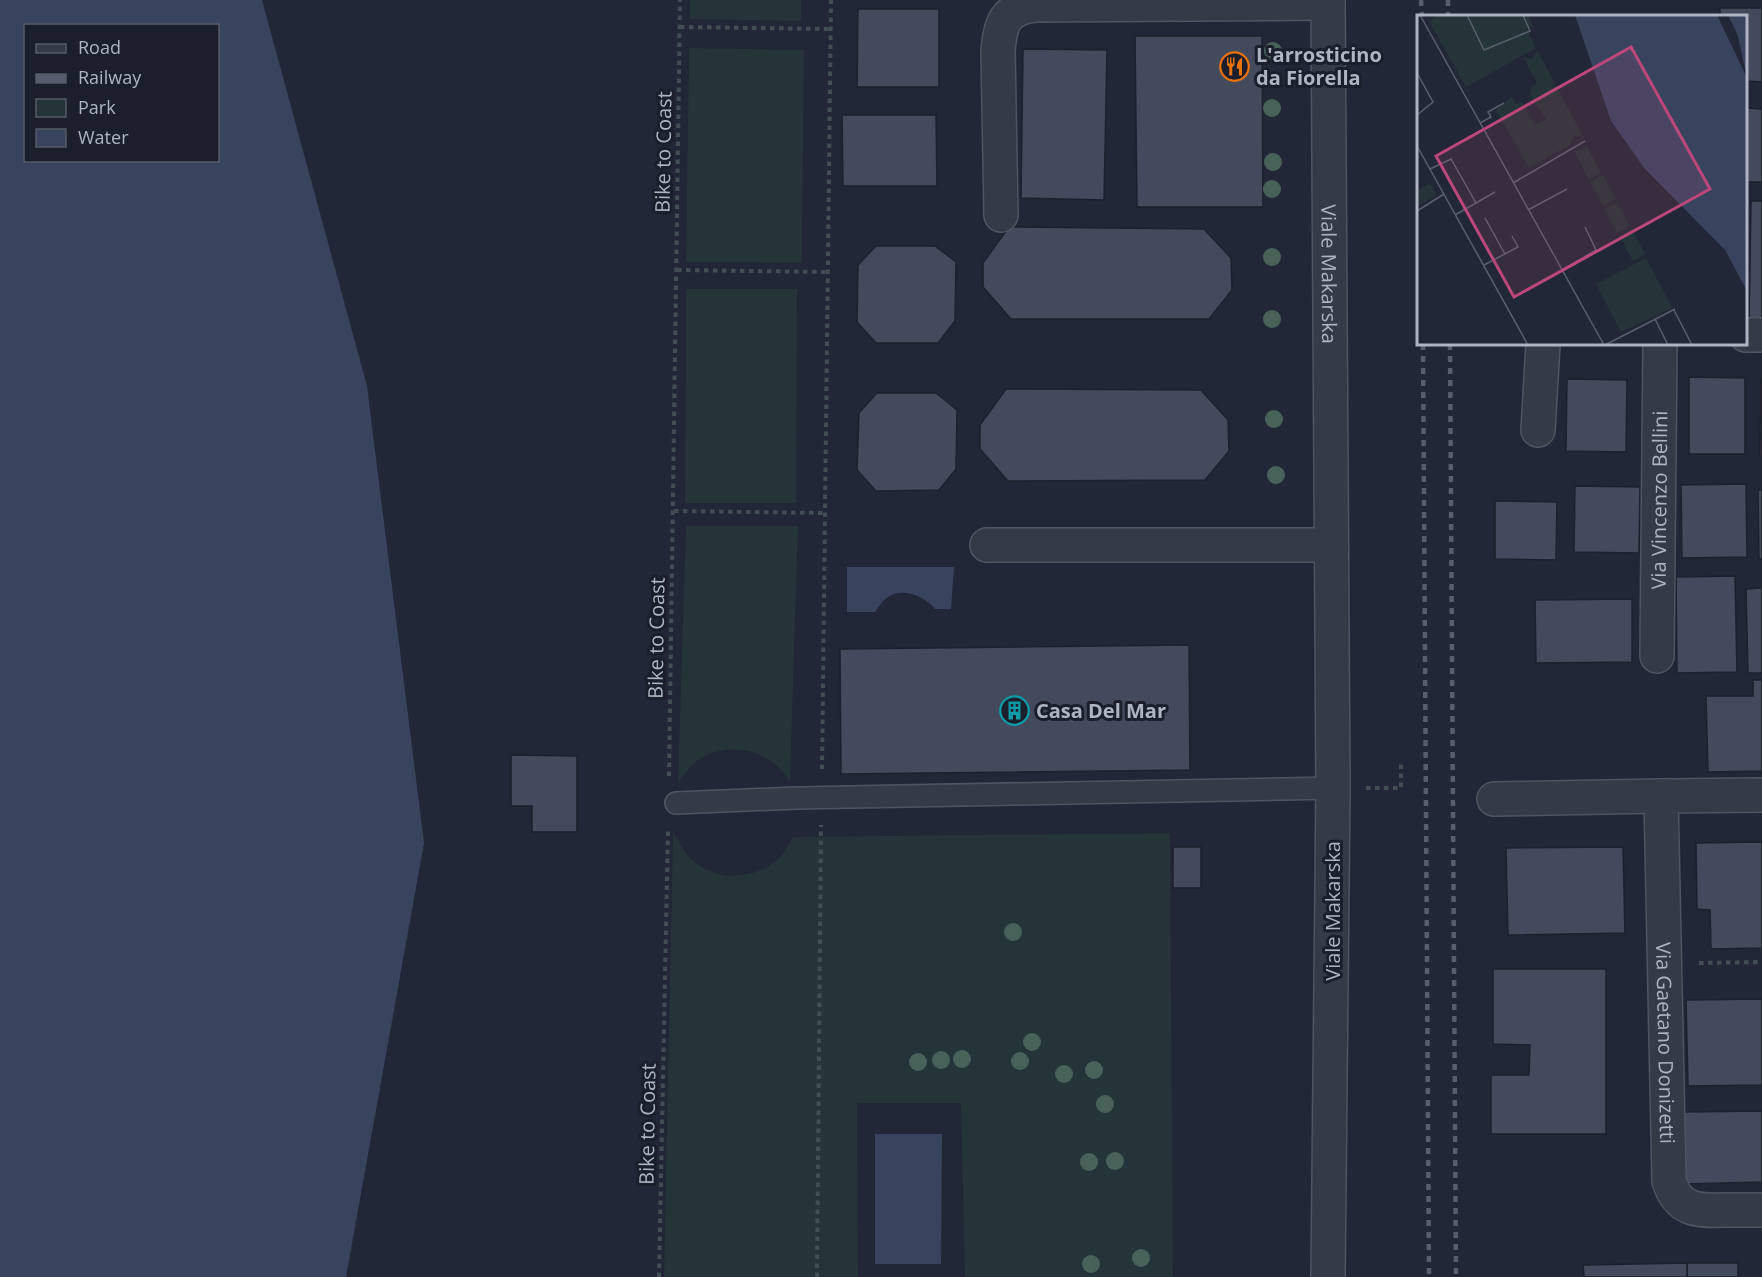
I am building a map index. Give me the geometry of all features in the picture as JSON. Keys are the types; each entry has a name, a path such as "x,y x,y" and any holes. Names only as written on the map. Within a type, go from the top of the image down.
{"street":[{"name":"Viale Makarska","path":"1001,215 999,32 1002,24 1013,11 1035,5 1328,1 1333,788 1328,1277"},
{"path":"1539,430 1542,345"},
{"name":"Via Vincenzo Bellini","path":"1657,656 1660,345"},
{"path":"987,545 1331,545"},
{"path":"1494,799 1762,795"},
{"name":"Via Gaetano Donizetti","path":"1660,796 1669,1181 1678,1200 1697,1210 1762,1210"}],"lane":[{"path":"676,803 1333,788"}],"path":[{"name":"Bike to Coast","path":"669,779 680,0"},
{"path":"817,1277 831,0"},
{"path":"680,27 831,29"},
{"path":"677,270 828,272"},
{"path":"674,511 825,513"},
{"path":"1401,764 1401,788"},
{"name":"Bike to Coast","path":"659,1277 668,826"},
{"path":"1701,963 1762,962"}],"green space":[{"path":"690,0 801,0 801,21 690,19"},
{"path":"689,48 804,50 802,263 686,262"},
{"path":"686,289 797,289 796,503 685,503"},
{"path":"686,526 798,526 790,781 767,759 757,754 733,750 721,751 699,759 678,783"},
{"path":"673,831 688,856 702,867 713,872 739,876 763,869 774,862 784,853 793,837 1170,833 1173,1277 965,1277 961,1103 857,1103 858,1277 664,1277"}],"water":[{"path":"0,0 262,0 367,386 424,843 346,1277 0,1277"},
{"path":"847,567 954,567 951,609 935,609 920,597 900,593 882,602 875,612 847,612"},
{"path":"875,1134 942,1134 941,1264 875,1264"}],"building":[{"path":"1720,8 1762,8 1762,82 1747,81 1747,15 1720,15"},
{"path":"858,9 939,9 939,87 857,87"},
{"path":"1135,36 1262,36 1263,207 1137,207"},
{"path":"1023,49 1107,50 1104,200 1021,198"},
{"path":"1747,108 1762,109 1762,182 1747,182"},
{"path":"842,115 936,115 937,186 843,186"},
{"path":"1751,201 1762,201 1762,326 1749,326"},
{"path":"1009,227 1204,229 1231,258 1232,290 1209,319 1011,319 983,287 983,263"},
{"path":"876,246 935,246 956,262 955,321 938,343 876,343 857,322 858,265"},
{"path":"1689,377 1745,378 1745,454 1689,454"},
{"path":"1567,379 1627,380 1626,452 1566,451"},
{"path":"1761,379 1762,456 1760,456"},
{"path":"1006,389 1201,390 1228,420 1229,451 1205,480 1008,481 980,449 980,425"},
{"path":"877,393 936,393 957,410 956,469 939,490 876,491 857,470 859,413"},
{"path":"1746,484 1747,557 1682,558 1681,485"},
{"path":"1575,486 1640,487 1639,553 1574,552"},
{"path":"1758,490 1762,490 1762,559 1759,559"},
{"path":"1495,501 1557,502 1556,560 1495,559"},
{"path":"1735,576 1737,672 1677,673 1676,577"},
{"path":"1762,588 1762,673 1748,673 1746,589"},
{"path":"1632,599 1632,662 1536,663 1535,600"},
{"name":"Casa Del Mar","path":"1189,645 1190,770 841,774 840,649"},
{"path":"1753,680 1762,680 1762,771 1708,772 1706,696 1753,696"},
{"path":"511,755 577,756 577,832 532,832 532,806 511,806"},
{"path":"1762,842 1762,948 1711,949 1710,910 1697,909 1696,843"},
{"path":"1173,847 1201,847 1201,888 1173,888"},
{"path":"1623,847 1625,933 1508,935 1506,848"},
{"path":"1493,969 1606,969 1606,1134 1491,1134 1491,1075 1529,1075 1530,1045 1493,1044"},
{"path":"1762,999 1762,1085 1688,1086 1686,1000"},
{"path":"1762,1111 1762,1182 1684,1184 1683,1112"},
{"path":"1687,1263 1738,1263 1738,1277 1687,1277"},
{"path":"1687,1263 1687,1277 1584,1277 1583,1265"}],"railway":[{"path":"1421,0 1422,15"},
{"path":"1448,0 1448,15"},
{"path":"1423,345 1429,1277"},
{"path":"1450,345 1456,1277"}],"place":[{"name":"L'arrosticino da Fiorella","path":"1235,66"},
{"name":"Casa Del Mar","path":"1015,710"}]}
